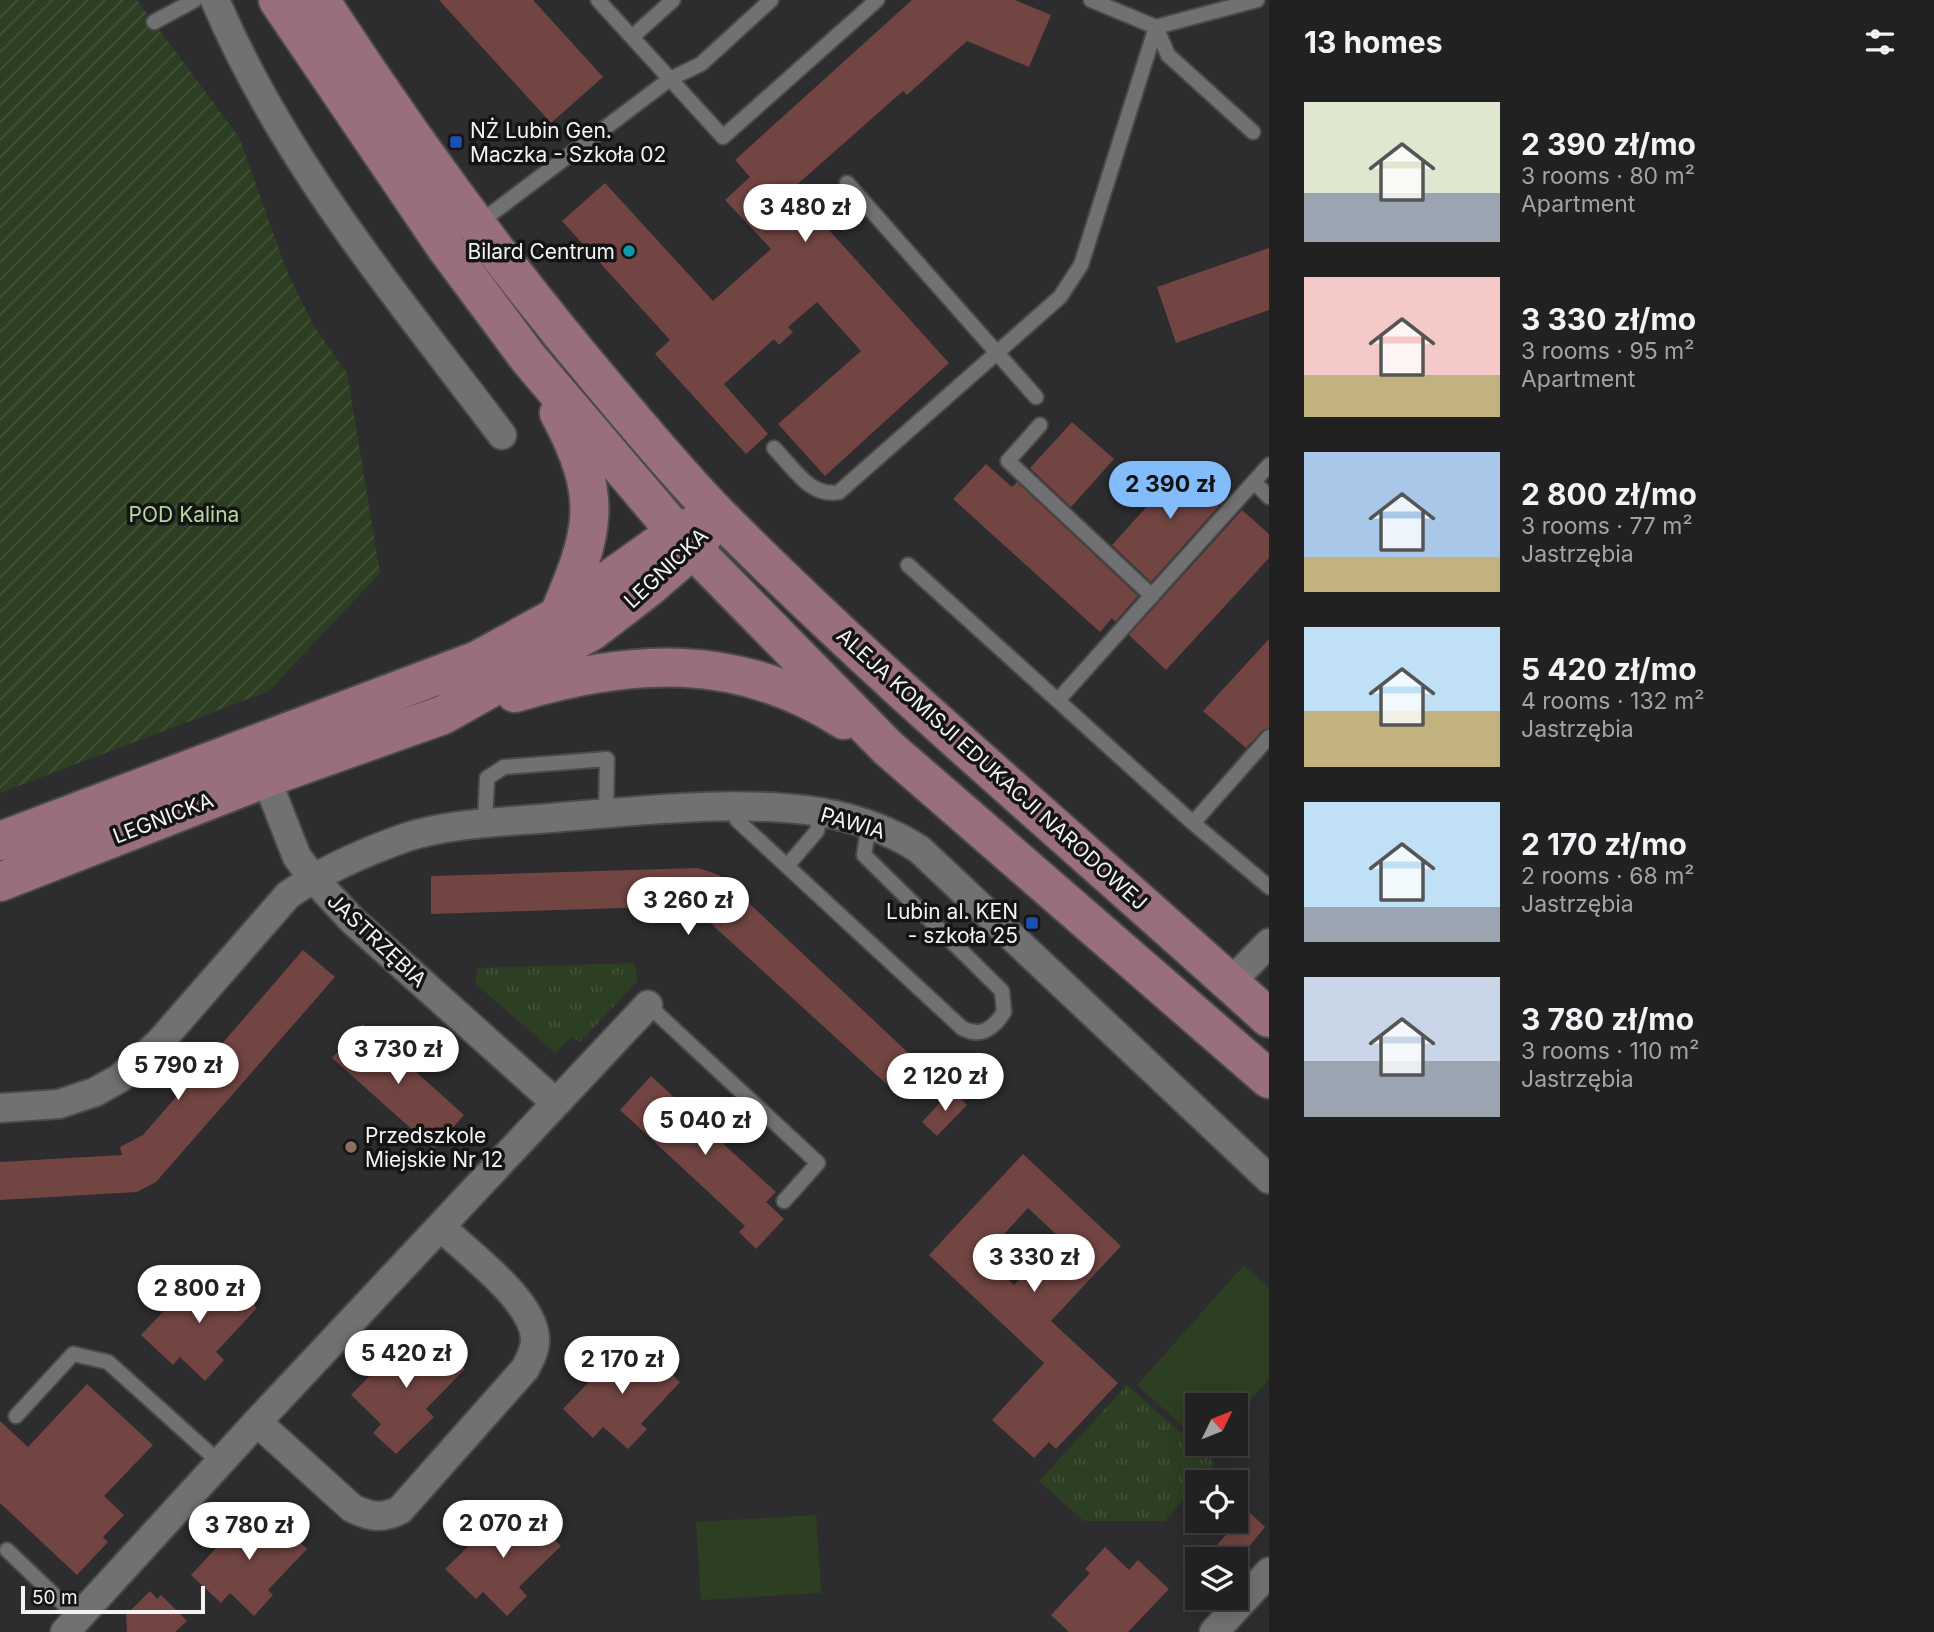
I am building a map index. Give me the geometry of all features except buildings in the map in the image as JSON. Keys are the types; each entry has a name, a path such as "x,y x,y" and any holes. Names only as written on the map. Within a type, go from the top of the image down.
{"main road":[{"path":"278,0 447,248 530,359 684,540 888,748 1269,1079"},
{"name":"ALEJA KOMISJI EDUKACJI NARODOWEJ","path":"320,0 390,109 475,226 551,322 719,516 930,717 1269,1018"},
{"path":"530,359 570,434 587,479 587,542 558,616"},
{"name":"LEGNICKA","path":"0,841 478,660 558,616 719,516"},
{"name":"LEGNICKA","path":"0,882 266,778 443,715 592,631 648,589 684,540"},
{"path":"443,715 571,676 661,666 726,672 788,691 827,709 888,748"}],"street":[{"path":"215,0 237,53 276,124 319,191 502,435"},
{"name":"JASTRZĘBIA","path":"266,778 297,858 313,878 352,919 556,1103"},
{"name":"PAWIA","path":"313,878 407,837 485,823 606,813 733,807 820,812 869,824 919,849 1269,1180"},
{"path":"0,1108 59,1104 94,1092 120,1078 159,1043 288,895 313,878"},
{"path":"1230,983 1269,943"},
{"path":"77,1627 219,1462 648,1005"},
{"path":"257,1422 352,1508 367,1516 377,1517 387,1517 400,1510 526,1369 534,1351 535,1338 531,1319 520,1302 442,1227"},
{"path":"1220,1626 1269,1572"}],"lane":[{"path":"154,22 195,0"},
{"path":"598,0 723,137 877,0"},
{"path":"632,37 673,0"},
{"path":"475,226 670,79 701,64 771,0"},
{"path":"1091,0 1156,27 1257,0"},
{"path":"1156,27 1168,55 1253,132"},
{"path":"774,448 815,491 826,495 839,492 998,353 1071,285 1080,265 1156,27"},
{"path":"847,183 1036,397"},
{"path":"1040,425 1008,461 1152,596"},
{"path":"1059,699 1269,465"},
{"path":"1254,482 1269,497"},
{"path":"908,565 1193,823 1269,887"},
{"path":"1193,823 1269,737"},
{"path":"485,823 487,778 504,766 607,759 606,813"},
{"path":"733,807 737,820 962,1028 976,1033 988,1030 1004,1012 1002,990 864,855 869,824"},
{"path":"787,866 817,831 820,812"},
{"path":"648,1005 818,1163 784,1201"},
{"path":"16,1416 73,1354 96,1359 108,1362 219,1462"},
{"path":"7,1550 77,1627"}],"green space":[{"name":"POD Kalina","path":"0,0 137,0 239,137 288,274 315,328 347,373 380,573 269,691 0,793"},
{"path":"634,963 638,981 580,1042 572,1037 555,1053 475,983 478,968"},
{"path":"1244,1265 1269,1288 1269,1379 1248,1403 1248,1393 1185,1393 1185,1428 1137,1385"},
{"path":"1127,1385 1185,1436 1185,1456 1207,1456 1215,1463 1209,1470 1185,1470 1185,1498 1165,1521 1084,1521 1039,1481"},
{"path":"816,1515 821,1593 701,1600 696,1522"}],"place":[{"name":"NŻ Lubin Gen. Maczka - Szkoła 02","path":"456,142"},
{"name":"Bilard Centrum","path":"629,251"},
{"name":"Lubin al. KEN - szkoła 25","path":"1032,923"},
{"name":"Przedszkole Miejskie Nr 12","path":"351,1147"}]}
